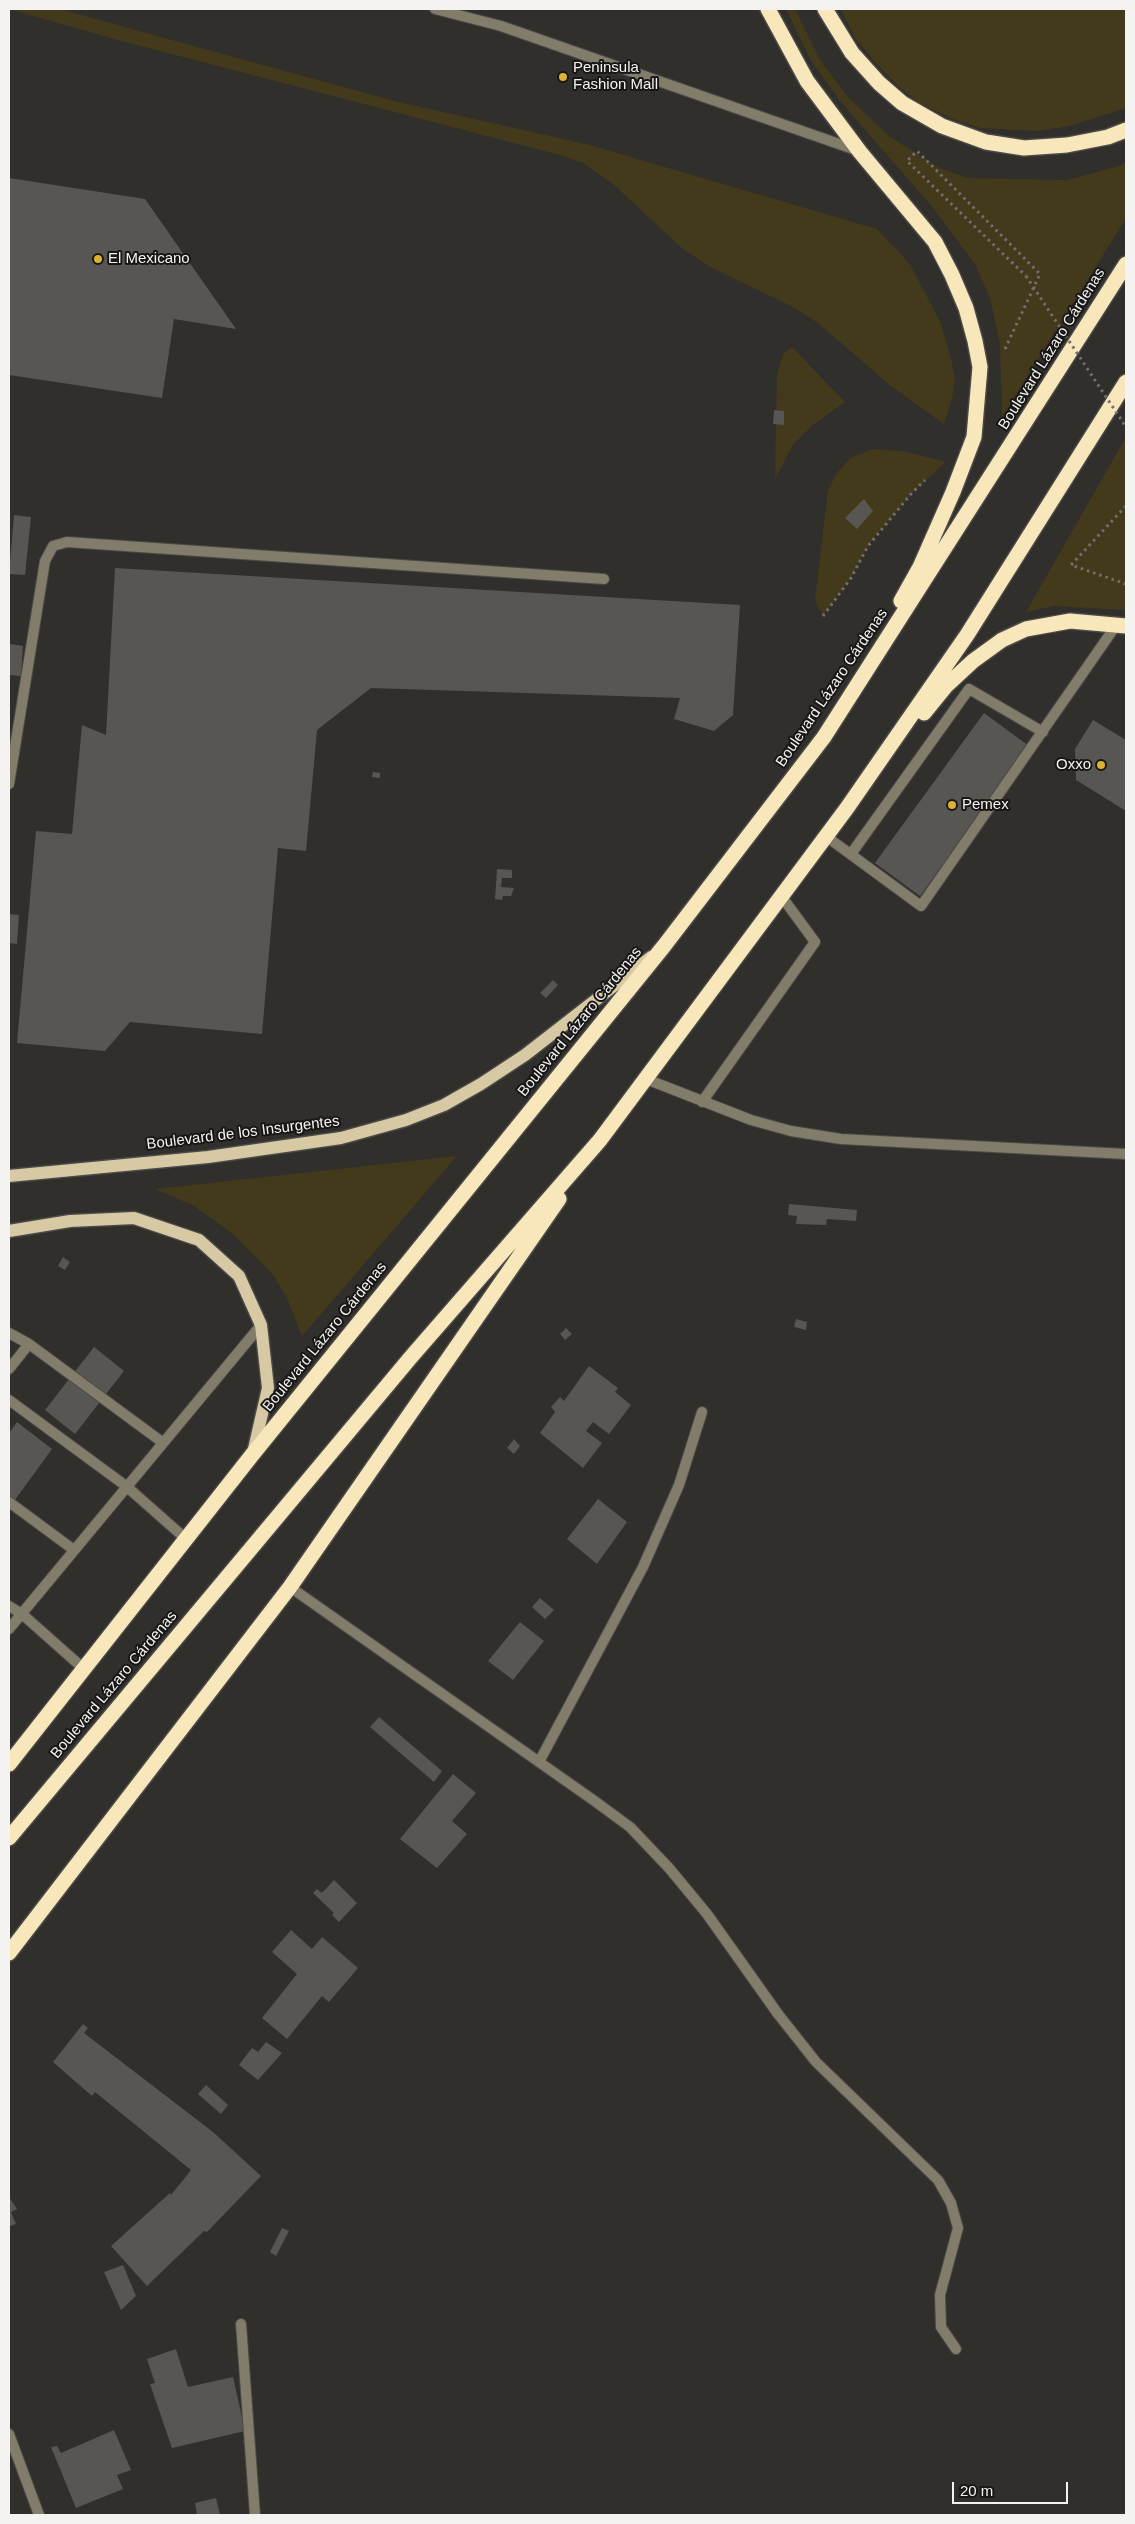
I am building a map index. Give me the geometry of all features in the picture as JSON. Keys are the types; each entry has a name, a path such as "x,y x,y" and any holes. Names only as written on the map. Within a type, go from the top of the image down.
{"highway":[{"path":"768,9 807,81 860,152 935,242 966,308 980,368 979,399 974,437 953,492 920,567 824,737"},
{"path":"825,9 852,53 879,83 902,103 942,126 986,142 1024,148 1066,145 1108,137 1126,130"},
{"name":"Boulevard Lázaro Cárdenas","path":"9,1764 252,1455 664,946 824,737 1126,264"},
{"name":"Boulevard Lázaro Cárdenas","path":"9,1838 411,1358 600,1140 827,837 967,635 1126,382"},
{"path":"847,808 946,686 973,661 1002,640 1026,629 1070,621 1121,625"},
{"path":"9,1953 290,1587 600,1140"}],"main road":[{"name":"Boulevard de los Insurgentes","path":"9,1176 208,1157 341,1138 406,1120 444,1105 510,1065 664,946"},
{"path":"9,1231 70,1221 134,1218 199,1240 239,1276 261,1325 268,1388 252,1455"}],"street":[{"path":"434,9 501,26 860,152"},
{"path":"9,784 45,561 53,546 67,542 604,579"},
{"path":"827,837 921,906 1043,732 1121,625"},
{"path":"851,854 968,689 1043,732"},
{"path":"702,1102 815,942 782,897"},
{"path":"646,1079 751,1120 791,1131 841,1139 1126,1154"},
{"path":"9,1630 162,1442 261,1325"},
{"path":"9,1334 29,1344 162,1442"},
{"path":"9,1368 29,1344"},
{"path":"9,1400 126,1486 186,1539"},
{"path":"539,1762 642,1567 679,1485 702,1412"},
{"path":"9,1502 74,1550"},
{"path":"290,1587 630,1827 669,1868 708,1914 778,2014 816,2062 938,2180 951,2203 958,2228 940,2295 941,2327 956,2349"},
{"path":"9,1606 22,1614 84,1669"},
{"path":"241,2324 255,2515"},
{"path":"9,2434 39,2515"}],"path":[{"path":"1001,358 1040,274 917,151 907,161 1026,276 1126,427"},
{"path":"823,616 851,578 868,546 911,494 932,475"},
{"path":"1126,506 1071,565 1126,584"}],"shaded area":[{"path":"9,9 59,9 398,102 586,144 877,229 909,263 940,321 955,379 952,399 944,424 891,386 818,323 793,307 712,268 683,249 613,184 583,163 560,155 114,39"},
{"path":"786,9 795,9 819,58 847,96 890,137 940,168 967,178 1067,180 1119,166 1126,162 1126,218 1002,417 1000,344 990,298 976,266 934,209 841,102 811,61"},
{"path":"841,9 1126,9 1126,108 1070,126 1037,131 980,128 953,119 920,103 899,87 855,38"},
{"path":"793,348 845,402 814,424 793,445 775,479 777,374 783,355 787,350"},
{"path":"1126,437 1126,610 1054,606 1026,612"},
{"path":"873,449 902,451 946,462 911,494 868,546 851,578 823,616 815,600 828,490 837,473 850,458"},
{"path":"457,1156 302,1336 287,1298 273,1275 250,1251 229,1231 194,1206 155,1189"}],"building":[{"name":"El Mexicano","path":"9,178 145,199 236,329 174,319 162,398 9,375"},
{"path":"774,410 784,411 784,425 773,424"},
{"path":"864,499 873,511 857,529 845,518"},
{"path":"14,515 31,517 25,575 9,574"},
{"path":"115,568 740,605 733,715 714,731 674,719 680,698 371,688 317,730 306,851 278,848 262,1034 130,1022 105,1051 17,1043 36,831 72,834 82,725 106,735"},
{"path":"10,644 23,646 21,676 9,675"},
{"name":"Pemex","path":"984,713 1029,746 920,896 875,863"},
{"name":"Oxxo","path":"1093,720 1126,740 1126,811 1076,780 1075,749"},
{"path":"373,772 380,773 380,778 372,777"},
{"path":"497,869 512,870 512,878 502,878 501,887 514,888 511,896 503,896 502,900 495,899"},
{"path":"9,914 19,915 17,944 9,943"},
{"path":"553,980 558,985 546,998 540,993"},
{"path":"789,1204 857,1210 856,1221 827,1219 826,1225 796,1224 797,1216 788,1215"},
{"path":"63,1257 70,1262 65,1270 58,1266"},
{"path":"796,1319 807,1322 806,1330 794,1327"},
{"path":"566,1328 572,1334 565,1340 560,1334"},
{"path":"94,1347 124,1371 75,1434 45,1410"},
{"path":"589,1366 618,1388 615,1392 631,1405 609,1434 593,1422 586,1431 602,1443 583,1468 540,1433 555,1412 551,1407 560,1397 564,1401"},
{"path":"17,1422 52,1449 9,1508 9,1433"},
{"path":"514,1439 520,1446 514,1454 507,1448"},
{"path":"598,1499 627,1522 597,1564 567,1539"},
{"path":"540,1598 554,1610 545,1619 532,1607"},
{"path":"520,1622 544,1641 513,1680 488,1661"},
{"path":"379,1717 442,1771 434,1782 370,1727"},
{"path":"453,1774 476,1793 452,1821 467,1834 437,1868 400,1839"},
{"path":"334,1880 357,1903 339,1922 332,1915 334,1913 313,1893 317,1889 322,1893"},
{"path":"291,1930 312,1949 322,1937 358,1968 329,2002 322,1996 287,2039 262,2018 297,1974 272,1952"},
{"path":"83,2024 88,2028 84,2033 213,2132 261,2176 207,2232 204,2231 147,2286 111,2246 170,2193 171,2195 191,2170 95,2092 92,2096 53,2062"},
{"path":"266,2042 282,2053 258,2080 239,2065 252,2048 258,2052"},
{"path":"206,2085 228,2105 221,2114 198,2094"},
{"path":"9,2197 17,2209 11,2212 16,2224 10,2226"},
{"path":"282,2228 289,2231 276,2256 270,2252"},
{"path":"123,2265 136,2296 121,2310 104,2272"},
{"path":"176,2349 188,2387 233,2377 245,2431 172,2448 150,2384 155,2383 147,2359"},
{"path":"114,2430 131,2470 117,2475 123,2489 76,2508 51,2447 57,2446 61,2453"},
{"path":"216,2498 220,2515 197,2515 195,2503"}],"place":[{"name":"Peninsula Fashion Mall","path":"563,77"},
{"name":"El Mexicano","path":"98,259"},
{"name":"Oxxo","path":"1101,765"},
{"name":"Pemex","path":"952,805"}]}
